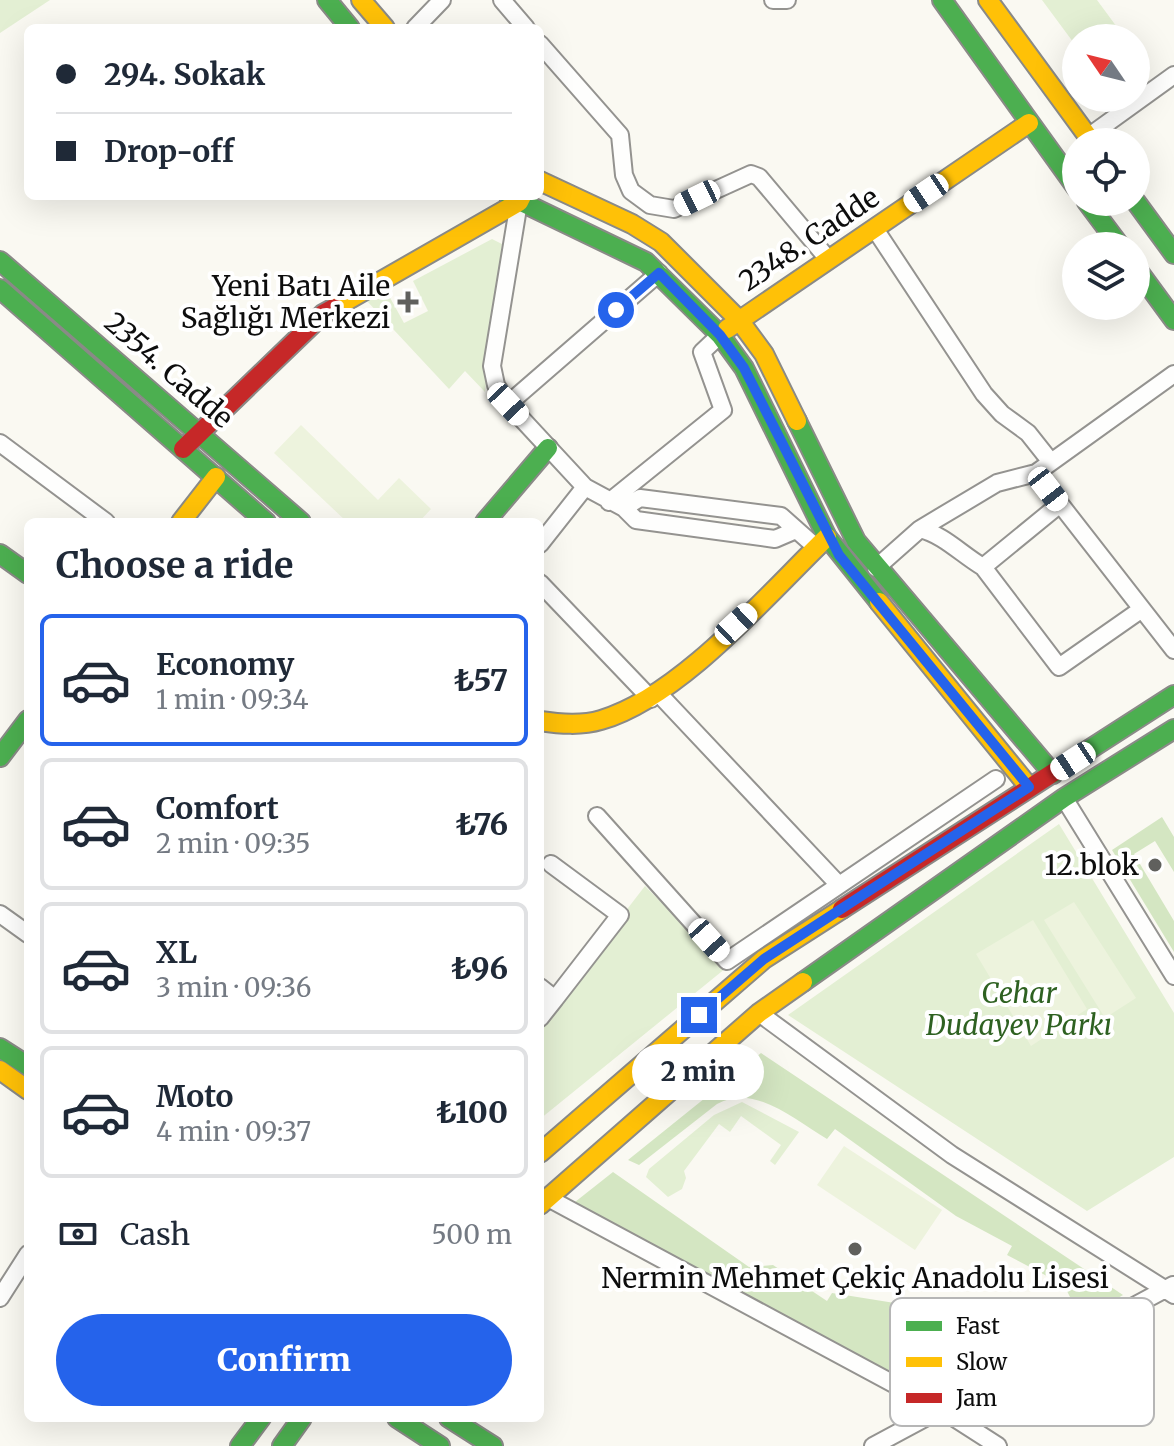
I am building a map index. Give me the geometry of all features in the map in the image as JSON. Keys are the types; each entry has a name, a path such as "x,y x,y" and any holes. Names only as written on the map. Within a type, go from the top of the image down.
{"street":[{"path":"327,0 347,24"},
{"path":"361,0 382,24"},
{"path":"419,24 442,0"},
{"path":"502,0 523,24"},
{"path":"773,0 787,0"},
{"path":"942,0 1062,168"},
{"path":"996,3 1082,128"},
{"path":"544,49 620,135 626,184 639,199 662,209 674,209 751,174 759,177 828,259"},
{"path":"1106,128 1174,75"},
{"name":"2348. Cadde","path":"720,335 1029,123"},
{"path":"544,183 632,224 661,242 739,320 764,354 844,522 876,568 1053,774"},
{"path":"183,449 323,314 514,200"},
{"path":"517,200 492,366 496,385 508,404 585,487 636,520 775,539 796,530"},
{"path":"520,200 622,248 659,273 720,335 744,368 822,542 1029,787"},
{"path":"537,210 540,200"},
{"path":"1146,216 1174,254"},
{"path":"875,229 984,394 1002,414 1028,433 1051,462"},
{"name":"2354. Cadde","path":"0,261 296,518"},
{"path":"508,404 659,273"},
{"path":"1150,287 1174,320"},
{"name":"2354. Cadde","path":"0,289 262,518"},
{"path":"616,505 723,410 702,352 720,335"},
{"path":"876,568 920,529 997,483 1036,473 1174,374"},
{"path":"0,443 101,518"},
{"path":"488,518 548,448"},
{"path":"1036,473 1174,650"},
{"path":"184,518 216,477"},
{"path":"544,539 585,487"},
{"path":"616,505 640,498 781,516 796,530 822,542"},
{"path":"983,567 1060,504"},
{"path":"920,529 938,533 957,552 983,567 1059,667 1142,609"},
{"path":"544,722 558,725 590,723 629,711 655,696 822,542"},
{"path":"4,563 24,572"},
{"path":"544,587 839,885"},
{"path":"544,1150 764,959 1174,695"},
{"path":"0,757 24,725"},
{"path":"890,1383 544,1202 759,1013 1064,798 1174,729"},
{"path":"597,816 727,961 996,779"},
{"path":"1064,798 1174,976"},
{"path":"923,828 935,848"},
{"path":"544,1013 620,915 551,864"},
{"path":"0,914 24,926"},
{"path":"544,990 555,999"},
{"path":"759,1013 952,1155 1171,1289"},
{"path":"0,1048 24,1063"},
{"path":"0,1070 24,1087"},
{"path":"0,1298 24,1260"},
{"path":"240,1446 258,1422"},
{"path":"282,1446 299,1422"},
{"path":"403,1422 440,1446"},
{"path":"455,1422 493,1446"},
{"path":"874,1446 912,1426"},
{"path":"967,1426 998,1446"}],"green space":[{"path":"0,0 50,0 0,33"},
{"path":"1042,0 1097,0 1115,24 1062,24 1062,27"},
{"path":"492,239 502,244 485,392 465,371 449,389 366,300 388,294 404,323 428,311 413,281"},
{"path":"301,425 378,500 399,478 431,509 423,518 343,518 274,453"},
{"path":"1162,817 1174,837 1174,872 1155,841 1134,854 1174,921 1174,952 1112,850"},
{"name":"Cehar Dudayev Parkı","path":"1059,824 1174,1013 1174,1157 1087,1211 788,1015"},
{"path":"645,886 726,968 544,1116 544,1017"},
{"path":"1074,902 1136,998 1105,1018 1044,920"},
{"path":"1033,920 1087,1009 1031,1046 976,954"},
{"path":"761,1053 1123,1295 1118,1298 1070,1297 1064,1285 1007,1255 1012,1246 956,1216 835,1129 827,1139 774,1106 760,1101 731,1099 717,1104 639,1165 628,1160"},
{"path":"742,1102 799,1132 775,1165 770,1161 781,1145 741,1116 730,1132 719,1124 684,1171 686,1178 682,1189 668,1197 646,1177 649,1169 714,1115"},
{"path":"844,1146 942,1210 915,1250 817,1185"},
{"path":"613,1172 749,1267 773,1265 827,1301 832,1293 890,1302 890,1382 575,1202"}],"traffic: fast":[{"path":"327,0 347,24"},
{"path":"942,0 1062,167"},
{"path":"517,200 646,262 720,335 744,368 827,537 879,602"},
{"path":"1098,216 1110,232"},
{"path":"1146,216 1174,254"},
{"path":"0,261 296,518"},
{"path":"1150,287 1174,320"},
{"path":"0,289 261,518"},
{"path":"797,421 856,541 1053,774"},
{"path":"488,518 548,448"},
{"path":"0,554 24,571"},
{"path":"1059,769 1174,695"},
{"path":"0,757 24,725"},
{"path":"803,982 1064,798 1174,729"},
{"path":"0,1048 24,1063"},
{"path":"240,1446 258,1422"},
{"path":"282,1446 299,1422"},
{"path":"403,1422 440,1446"},
{"path":"455,1422 493,1446"}],"traffic: slow":[{"path":"361,0 382,24"},
{"path":"988,0 1082,128"},
{"path":"727,329 1029,123"},
{"path":"544,183 632,224 661,242 739,320 764,354 797,421"},
{"path":"334,308 520,200"},
{"path":"184,518 216,477"},
{"path":"544,721 570,724 601,720 631,708 661,690 721,642 827,537"},
{"path":"879,602 1029,787"},
{"path":"544,1150 764,959 842,909"},
{"path":"544,1201 759,1013 803,982"},
{"path":"0,1070 24,1087"}],"traffic: jam":[{"path":"183,449 323,314 334,308"},
{"path":"842,909 1059,769"}],"place":[{"name":"Yeni Batı Aile Sağlığı Merkezi","path":"408,302"},
{"name":"12.blok","path":"1155,865"},
{"name":"Nermin Mehmet Çekiç Anadolu Lisesi","path":"855,1249"}],"route":[{"path":"616,310 659,273 720,335 744,368 827,537 839,555 1029,787 764,959 699,1015"}]}
